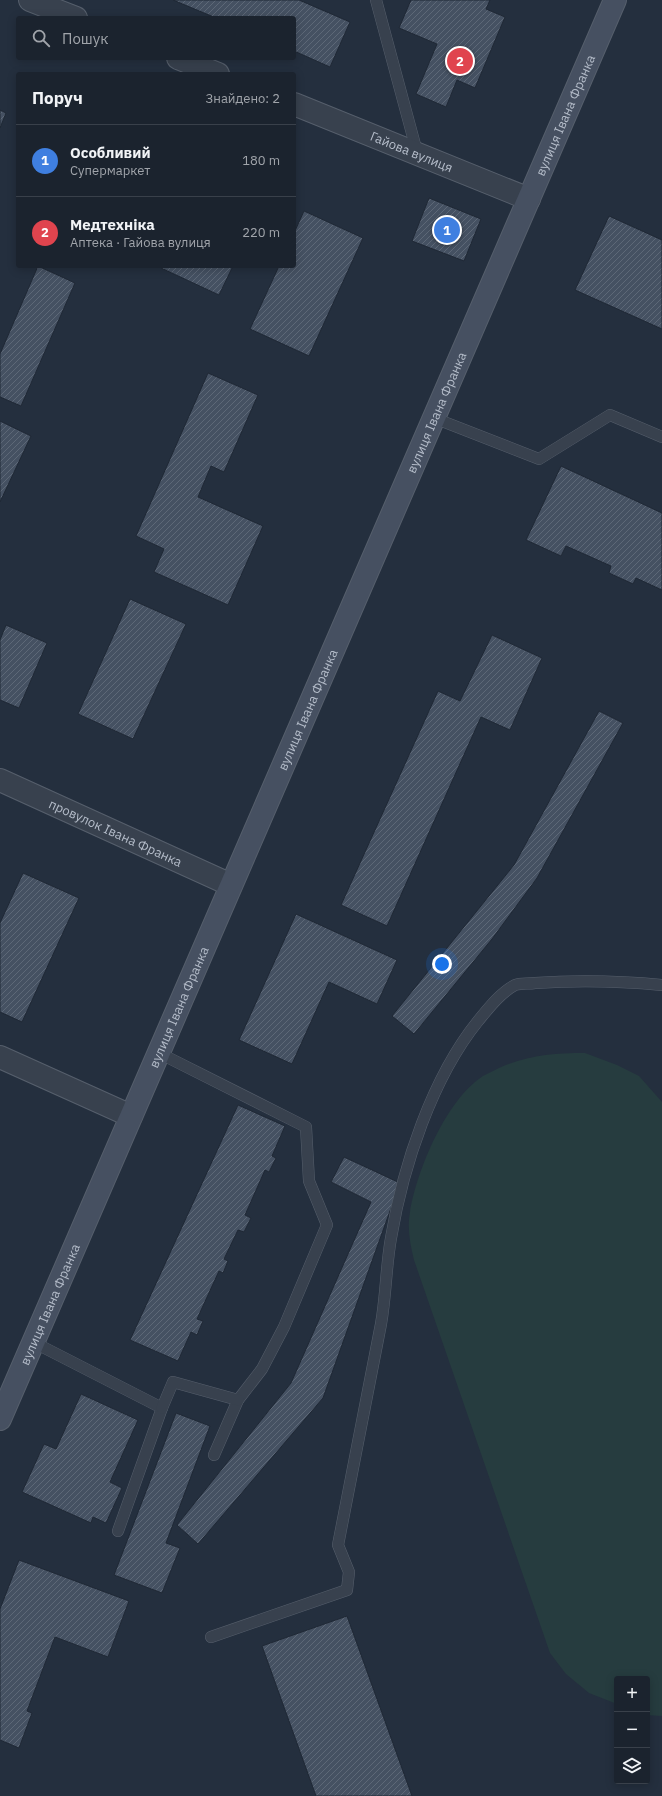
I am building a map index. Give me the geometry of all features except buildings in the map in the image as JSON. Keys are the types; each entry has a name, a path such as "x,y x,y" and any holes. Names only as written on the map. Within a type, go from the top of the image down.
{"main road":[{"name":"вулиця Івана Франка","path":"0,1419 615,0"}],"street":[{"path":"30,0 71,16"},
{"path":"183,60 213,72"},
{"name":"Гайова вулиця","path":"296,105 417,152 529,199"},
{"name":"провулок Івана Франка","path":"0,780 231,885"},
{"path":"0,1057 131,1116"}],"lane":[{"path":"376,0 417,152"},
{"path":"434,418 539,459 610,415 662,438"},
{"path":"210,1637 348,1590 349,1572 338,1546 381,1324 391,1239 401,1188 431,1101 463,1040 493,1004 515,985 556,982 619,981 662,985"},
{"path":"158,1053 306,1127 309,1181 327,1225 284,1327 262,1369 238,1400 214,1455"},
{"path":"33,1342 162,1408"},
{"path":"118,1531 162,1408 173,1382 238,1400"}],"green space":[{"path":"585,1053 617,1065 639,1076 662,1102 662,1716 650,1715 650,1676 614,1676 614,1703 589,1693 566,1674 550,1653 414,1260 409,1236 410,1212 419,1176 435,1137 457,1101 483,1076 499,1068 521,1060 552,1054"}],"place":[{"name":"Медтехніка","path":"460,61"},
{"name":"Особливий","path":"447,230"}]}
